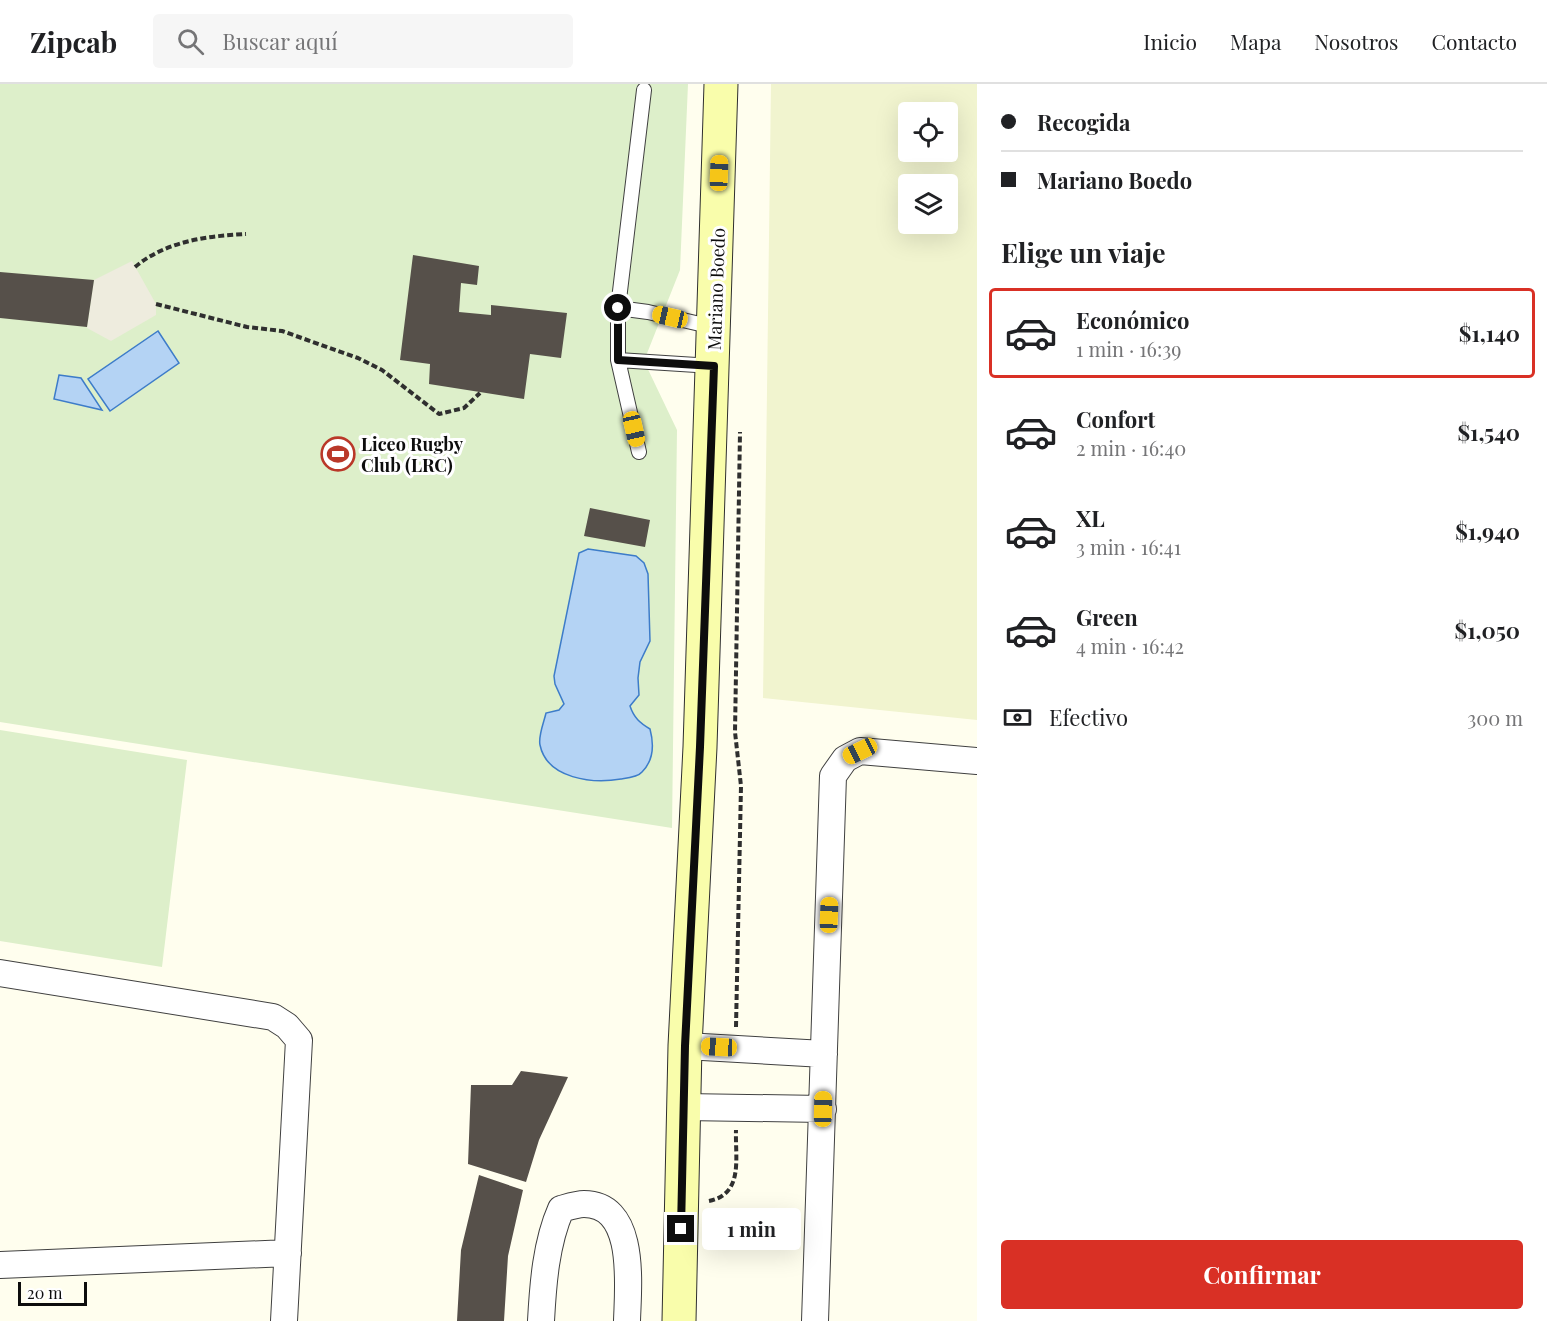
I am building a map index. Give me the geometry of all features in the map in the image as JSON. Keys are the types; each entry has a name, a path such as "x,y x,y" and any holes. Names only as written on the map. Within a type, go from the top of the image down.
{"street":[{"name":"Mariano Boedo","path":"679,1321 685,1046 700,747 714,366 721,84"},
{"path":"815,1321 834,776 844,759 860,751 977,761"},
{"path":"0,973 273,1017 287,1026 299,1040 284,1321"},
{"path":"685,1046 824,1054"},
{"path":"684,1107 823,1109"},
{"path":"541,1321 543,1288 554,1226 561,1209 584,1204 614,1215 626,1244 627,1321"},
{"path":"0,1265 288,1253"}],"lane":[{"path":"639,452 618,360 618,308 644,90"},
{"path":"618,308 648,312 715,328"},
{"path":"618,360 714,366"}],"path":[{"path":"135,267 145,258 181,242 206,237 246,234"},
{"path":"156,304 247,327 282,331 358,358 382,370 440,414 464,408 480,393"}],"green space":[{"name":"Liceo Rugby Club (LRC)","path":"0,84 688,84 680,270 644,361 677,430 672,828 0,722"},
{"path":"771,84 977,84 977,720 763,698"},
{"path":"0,730 187,760 162,967 0,941"}],"shaded area":[{"path":"132,261 156,304 156,315 111,341 87,328 94,280"}],"water":[{"path":"158,331 179,363 110,411 88,379"},
{"path":"59,375 81,378 102,410 54,399"},
{"path":"588,549 636,556 644,563 648,574 650,641 640,662 639,695 630,706 638,720 650,729 652,752 642,772 630,778 598,781 573,777 552,765 544,756 540,745 540,733 546,713 559,710 564,704 554,676 579,553"}],"building":[{"path":"413,255 479,266 477,285 461,283 459,312 491,315 491,305 567,313 561,358 530,354 524,399 429,384 430,364 400,360"},
{"path":"0,272 94,280 87,327 0,318"},
{"path":"590,508 650,520 645,547 584,536"},
{"path":"521,1071 568,1077 539,1140 526,1182 468,1164 471,1085 512,1085"},
{"path":"479,1175 523,1190 508,1256 504,1321 457,1321 461,1250"}],"place":[{"name":"Liceo Rugby Club (LRC)","path":"338,454"}],"route":[{"path":"618,308 618,360 714,366 700,747 685,1046 681,1229"}]}
